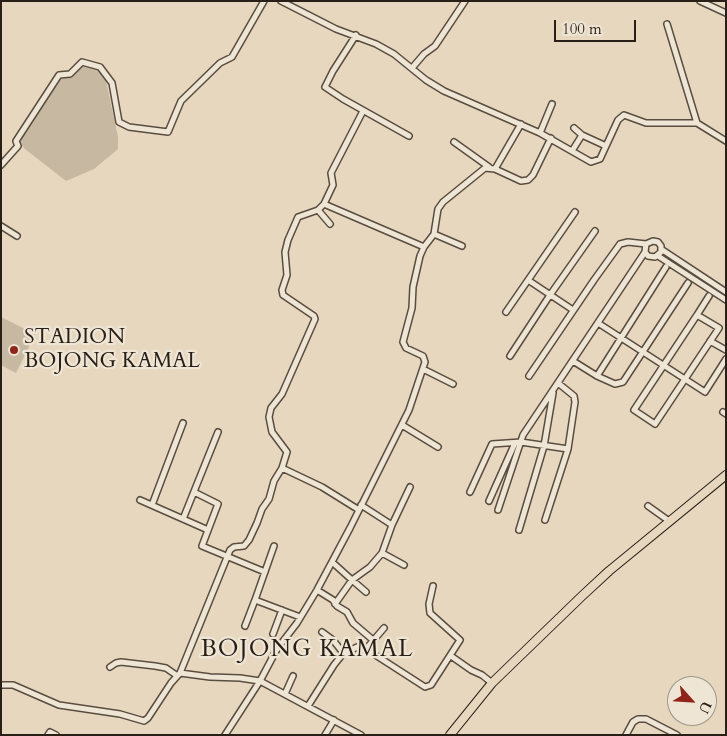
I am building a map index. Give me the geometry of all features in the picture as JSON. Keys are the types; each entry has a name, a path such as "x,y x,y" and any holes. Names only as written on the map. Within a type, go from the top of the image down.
{"main road":[{"path":"450,735 492,683 602,578 726,475"}],"street":[{"path":"1,165 18,146 16,141 59,75 70,74 82,62 100,67 112,83 119,122 129,127 168,132 181,101 220,63 232,57 264,1"},
{"path":"281,1 336,29 376,44 394,54 426,80 444,91 540,132 593,162 600,159 622,115 651,124 697,123 726,141"},
{"path":"412,68 424,54 435,46 465,1"},
{"path":"700,1 726,13"},
{"path":"667,24 697,123"},
{"path":"356,36 325,87 363,111 409,136"},
{"path":"540,132 552,104"},
{"path":"1,685 13,685 59,705 120,714 144,721 178,674 209,604 227,556 232,548 244,546 248,540 262,509 269,499 274,481 282,468 287,452 272,432 269,418 270,408 282,394 315,318 283,295 282,290 286,275 285,252 291,231 298,217 318,210 324,204 333,185 331,173 363,111"},
{"path":"492,168 521,124"},
{"path":"574,128 582,135 606,146"},
{"path":"572,151 582,135"},
{"path":"454,142 492,168 520,181 528,180 533,175 551,138"},
{"path":"225,735 260,681 277,649 317,590 409,410 425,362 423,356 406,348 403,342 412,308 416,271 424,247 434,234 437,212 440,206 478,172 485,168 492,168"},
{"path":"324,204 424,247"},
{"path":"318,210 330,224"},
{"path":"506,312 575,212"},
{"path":"1,226 17,236"},
{"path":"510,356 595,231"},
{"path":"434,234 462,246"},
{"path":"529,376 620,244 628,242 646,244 650,241 655,241 660,244 661,249 726,292"},
{"path":"489,501 518,443 645,252 646,244"},
{"path":"658,256 661,249"},
{"path":"645,252 650,257 658,256 726,300"},
{"path":"597,376 666,267"},
{"path":"528,280 574,310"},
{"path":"573,361 597,376 615,384 623,382 688,282"},
{"path":"697,315 719,328 655,424 634,410 697,315 710,296"},
{"path":"598,323 705,392 726,359"},
{"path":"710,341 726,350"},
{"path":"423,369 453,384"},
{"path":"545,520 568,449 574,396 558,383"},
{"path":"519,530 544,446 553,390"},
{"path":"152,505 183,423"},
{"path":"402,425 438,448"},
{"path":"183,519 218,432"},
{"path":"470,492 492,444 518,443 568,449"},
{"path":"498,510 518,443"},
{"path":"282,468 322,487 392,525"},
{"path":"335,604 352,580 370,567 382,553 392,525 410,487"},
{"path":"194,492 218,504 202,546 265,572"},
{"path":"140,500 208,530"},
{"path":"648,506 669,521"},
{"path":"245,626 274,546"},
{"path":"382,553 404,565"},
{"path":"332,562 366,592"},
{"path":"308,706 334,665 344,654 357,647 366,648 427,687 430,685 460,640 430,614 429,604 433,586"},
{"path":"317,590 347,612 354,623 373,640"},
{"path":"255,600 300,617"},
{"path":"273,634 282,610"},
{"path":"366,648 384,628"},
{"path":"322,632 334,640 344,654"},
{"path":"451,656 492,683"},
{"path":"110,667 121,662 166,668 178,674 260,681 361,735"},
{"path":"285,694 293,676"},
{"path":"626,735 633,722 638,719 646,719 677,735"},
{"path":"326,735 334,720"},
{"path":"48,735 50,732 56,735"}],"shaded area":[{"path":"82,66 98,69 106,81 118,137 118,149 94,169 66,181 25,149 19,142 61,79 71,77"},
{"name":"STADION BOJONG KAMAL","path":"1,317 35,334 16,373 1,365"}],"place":[{"name":"STADION BOJONG KAMAL","path":"14,350"}],"district":[{"name":"BOJONG KAMAL","path":"307,650"}]}
